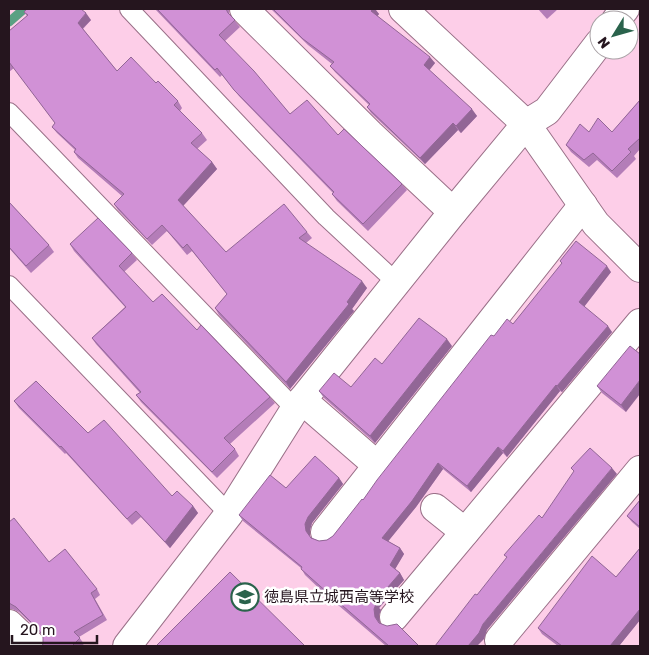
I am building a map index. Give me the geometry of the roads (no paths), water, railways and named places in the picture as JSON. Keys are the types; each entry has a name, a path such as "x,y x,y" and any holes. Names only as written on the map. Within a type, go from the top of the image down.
{"street":[{"path":"244,9 370,134 453,212"},
{"path":"403,9 526,124 596,224 640,268"},
{"path":"127,646 229,514 298,404 526,124 547,111 589,55"},
{"path":"325,532 583,206"},
{"path":"394,617 418,572 466,532 640,323"},
{"path":"298,404 378,466"},
{"path":"499,640 640,470"},
{"path":"435,508 466,532"},
{"path":"9,624 32,646"}],"lane":[{"path":"129,9 326,217 398,282"},
{"path":"9,112 298,404"},
{"path":"9,285 229,514"}],"waterway":[{"path":"9,22 24,9"}],"place":[{"name":"徳島県立城西高等学校","path":"245,597"}]}
